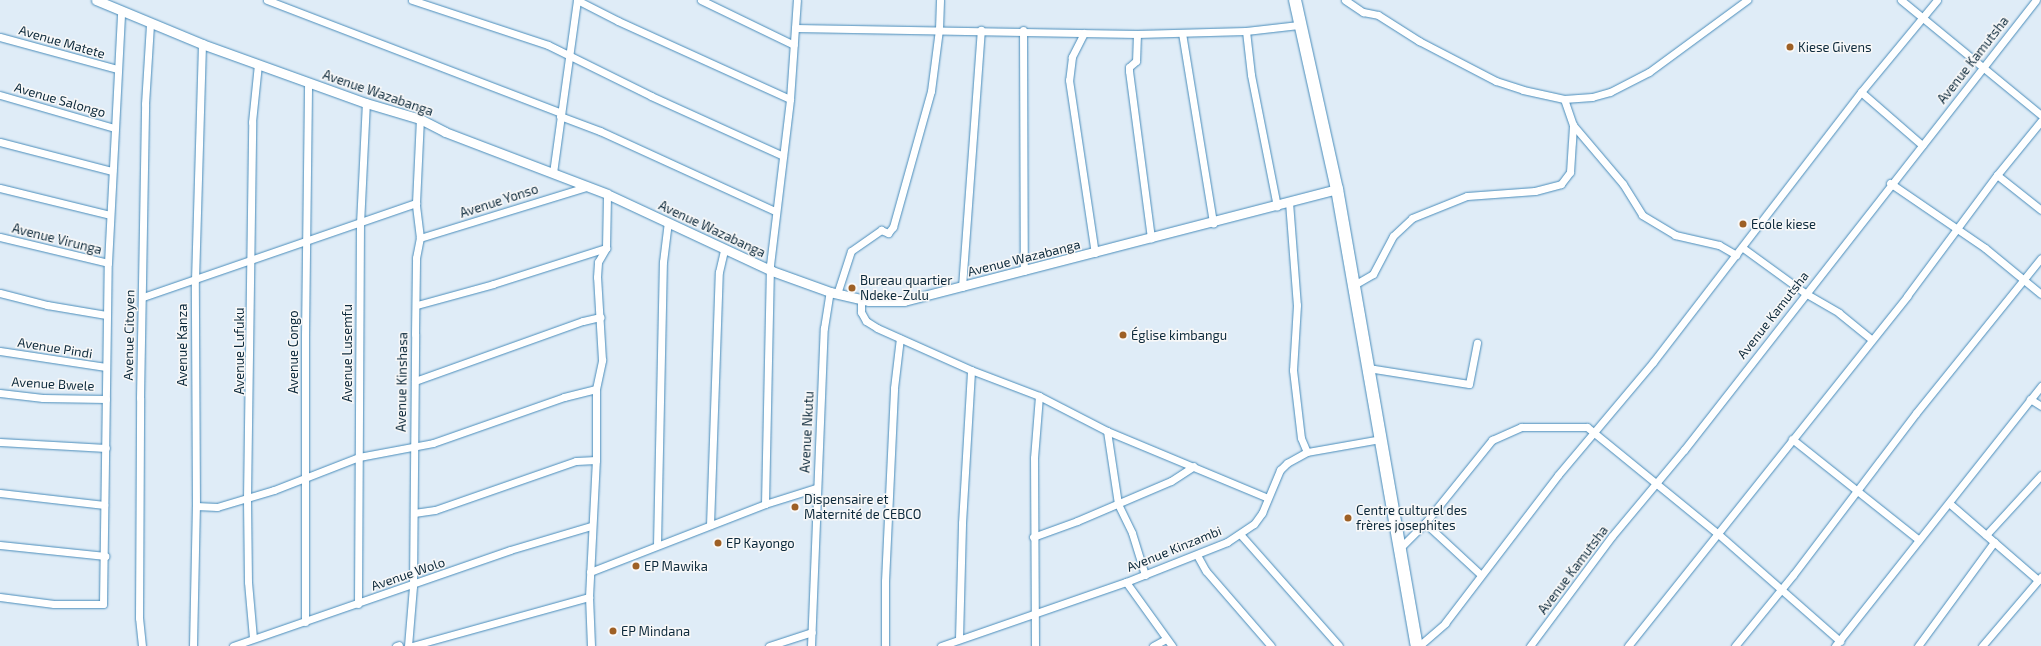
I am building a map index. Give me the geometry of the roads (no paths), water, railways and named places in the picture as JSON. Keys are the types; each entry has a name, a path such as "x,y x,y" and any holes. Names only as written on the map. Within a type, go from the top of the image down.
{"highway":[{"path":"1295,0 1299,25 1337,189 1416,645"}],"main road":[{"name":"Avenue Wazabanga","path":"96,0 121,12 202,44 366,103 420,119 445,132 607,194 668,224 772,271 833,293 861,299 904,301 1213,223 1337,189"}],"street":[{"path":"268,0 561,115 775,211"},
{"path":"412,0 548,45 568,57 783,156"},
{"path":"553,173 577,0 618,21 790,99"},
{"path":"701,0 794,46"},
{"path":"765,504 772,271 770,265 775,211 790,99 797,0"},
{"path":"939,29 940,0"},
{"path":"1345,0 1364,12 1378,15 1419,41 1496,81 1523,90 1564,99 1592,97 1610,92 1649,72 1747,0"},
{"path":"1900,0 1982,69 2041,115"},
{"path":"1416,645 1445,623 1480,574 1594,430 1653,362 1743,248 1861,92 1920,17 1937,0"},
{"name":"Avenue Kamutsha","path":"1530,646 1612,536 1657,482 1890,183 1922,145 2036,0"},
{"path":"0,597 54,604 103,604 105,556 104,505 106,448 106,315 114,128 121,12"},
{"name":"Avenue Citoyen","path":"142,646 139,618 140,398 143,297 145,104 150,24"},
{"path":"795,28 1024,30 1137,34 1246,31 1299,25"},
{"name":"Avenue Nkutu","path":"811,646 816,488 824,328 833,293 851,251 881,230 888,233 893,227 930,91 939,29"},
{"path":"962,287 981,30"},
{"path":"1024,30 1024,271"},
{"path":"1246,31 1251,75 1277,206"},
{"path":"1084,33 1072,57 1070,80 1095,253"},
{"path":"1182,33 1213,223"},
{"path":"1137,34 1136,62 1129,71 1151,239"},
{"name":"Avenue Matete","path":"0,37 117,69"},
{"name":"Avenue Kanza","path":"193,646 196,506 194,280 202,44"},
{"name":"Avenue Lufuku","path":"253,638 248,582 247,498 252,122 258,64"},
{"name":"Avenue Congo","path":"305,622 305,241 308,82"},
{"path":"1861,92 1922,145"},
{"name":"Avenue Salongo","path":"0,95 114,128"},
{"path":"1564,99 1573,125 1623,184 1642,215 1675,235 1719,244 1736,255"},
{"name":"Avenue Lusemfu","path":"358,604 360,224 366,103"},
{"name":"Avenue Kinshasa","path":"408,646 413,586 413,446 417,305 416,258 420,238 416,203 420,119"},
{"path":"1628,646 1871,339 1908,296 1997,175 2041,121"},
{"path":"1354,285 1373,274 1393,236 1412,218 1467,196 1535,191 1562,184 1570,172 1573,125"},
{"path":"0,142 112,171"},
{"path":"1997,175 2041,210"},
{"path":"1890,183 1957,229 2041,294"},
{"name":"Avenue Yonso","path":"420,238 586,187"},
{"path":"0,188 110,215"},
{"path":"590,646 588,597 596,460 596,389 602,360 598,262 606,248 607,194"},
{"path":"1289,202 1297,292 1293,370 1301,438 1307,452"},
{"path":"143,297 305,241 360,224 416,203"},
{"path":"657,545 663,262 668,224"},
{"name":"Avenue Virunga","path":"0,237 108,264"},
{"path":"417,305 493,284 606,248"},
{"path":"1743,248 1804,293 1839,313 1871,339"},
{"path":"710,525 719,280 724,250"},
{"path":"1735,646 1856,490 2041,258"},
{"path":"0,294 47,305 106,315"},
{"path":"861,299 861,312 866,321 900,338 971,370 1039,396 1107,431 1268,498"},
{"path":"415,381 583,321 601,317"},
{"path":"885,646 885,581 894,388 900,338"},
{"path":"1368,368 1469,384 1477,343"},
{"name":"Avenue Pindi","path":"0,351 106,367"},
{"path":"959,638 962,523 971,370"},
{"path":"1399,549 1425,523 1492,440 1521,427 1587,427 1594,430 1657,482 1781,588 1838,643 2041,386"},
{"path":"196,506 217,507 274,490 305,476 359,457 433,443 564,397 596,389"},
{"name":"Avenue Bwele","path":"0,393 43,398 106,400"},
{"path":"1035,646 1033,537 1034,458 1039,396"},
{"path":"2030,399 2041,406"},
{"path":"1107,431 1118,504 1132,533 1145,575"},
{"name":"Avenue Kinzambi","path":"941,646 959,638 1034,616 1197,555 1240,534 1254,524 1268,498 1280,470 1307,452 1381,439"},
{"path":"1792,439 1919,540"},
{"path":"0,442 106,448"},
{"path":"414,513 435,510 576,461 596,460"},
{"path":"1033,537 1170,482 1194,466"},
{"path":"1986,535 2041,475"},
{"path":"590,572 765,504 816,488"},
{"path":"0,493 104,505"},
{"path":"1949,502 1994,542 2040,578 1982,646"},
{"path":"1425,523 1480,574"},
{"name":"Avenue Wolo","path":"233,646 253,638 413,586 510,550 591,526"},
{"path":"1240,534 1339,646"},
{"path":"1918,646 1994,542"},
{"path":"0,545 105,556"},
{"path":"1197,555 1206,571 1272,646"},
{"path":"1126,582 1172,646"},
{"path":"412,646 588,597"},
{"path":"769,646 812,632"},
{"path":"1153,646 1166,639"}],"place":[{"name":"Kiese Givens","path":"1790,47"},
{"name":"Ecole kiese","path":"1743,224"},
{"name":"Bureau quartier Ndeke-Zulu","path":"852,288"},
{"name":"Église kimbangu","path":"1123,335"},
{"name":"Dispensaire et Maternité de CEBCO","path":"795,507"},
{"name":"Centre culturel des frères josephites","path":"1348,518"},
{"name":"EP Kayongo","path":"718,543"},
{"name":"EP Mawika","path":"636,566"},
{"name":"EP Mindana","path":"613,631"}]}
